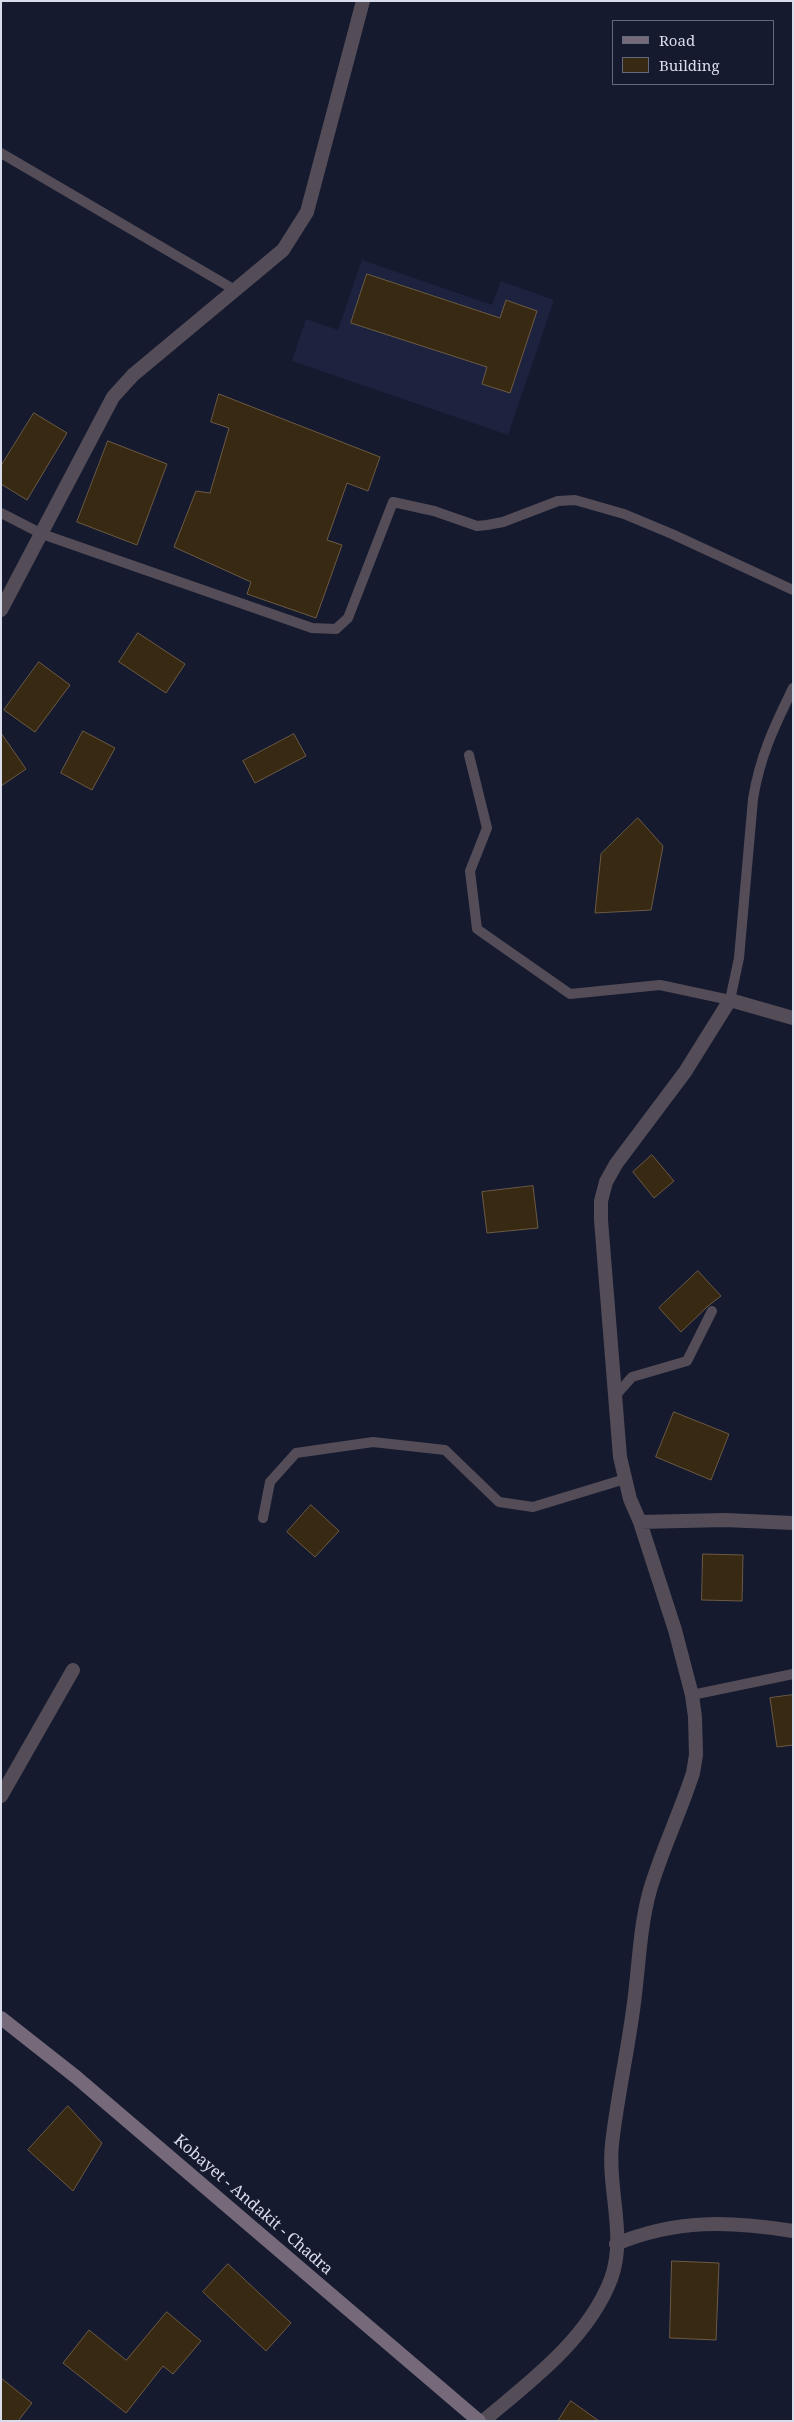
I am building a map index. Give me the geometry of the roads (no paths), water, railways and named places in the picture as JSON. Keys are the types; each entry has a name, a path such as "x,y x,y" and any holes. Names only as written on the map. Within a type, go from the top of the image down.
{"main road":[{"name":"Kobayet - Andakit - Chadra","path":"1,2018 90,2089 481,2421"}],"street":[{"path":"1,610 113,397 132,375 282,250 308,212 363,1"},
{"path":"481,2421 543,2370 572,2341 594,2312 611,2278 617,2220 612,2163 613,2132 633,2010 644,1917 650,1891 693,1773 696,1745 692,1695 676,1630 625,1480 620,1457 600,1220 601,1201 606,1182 616,1164 685,1072 730,1000 793,1018"},
{"path":"640,1522 725,1520 793,1523"},
{"path":"1,1796 73,1670"},
{"path":"616,2244 660,2229 707,2223 751,2225 793,2231"}],"lane":[{"path":"1,152 235,290"},
{"path":"1,513 42,534 312,628 336,629 348,618 393,502 434,511 477,526 487,526 503,522 558,501 574,500 624,514 793,590"},
{"path":"469,756 488,828 470,871 477,929 570,994 660,984 730,1000 740,958 753,799 757,775 763,752 793,688"},
{"path":"616,1395 632,1377 687,1361 712,1312"},
{"path":"263,1518 270,1482 296,1453 373,1442 445,1450 499,1502 533,1507 625,1480"},
{"path":"692,1695 793,1674"}]}
